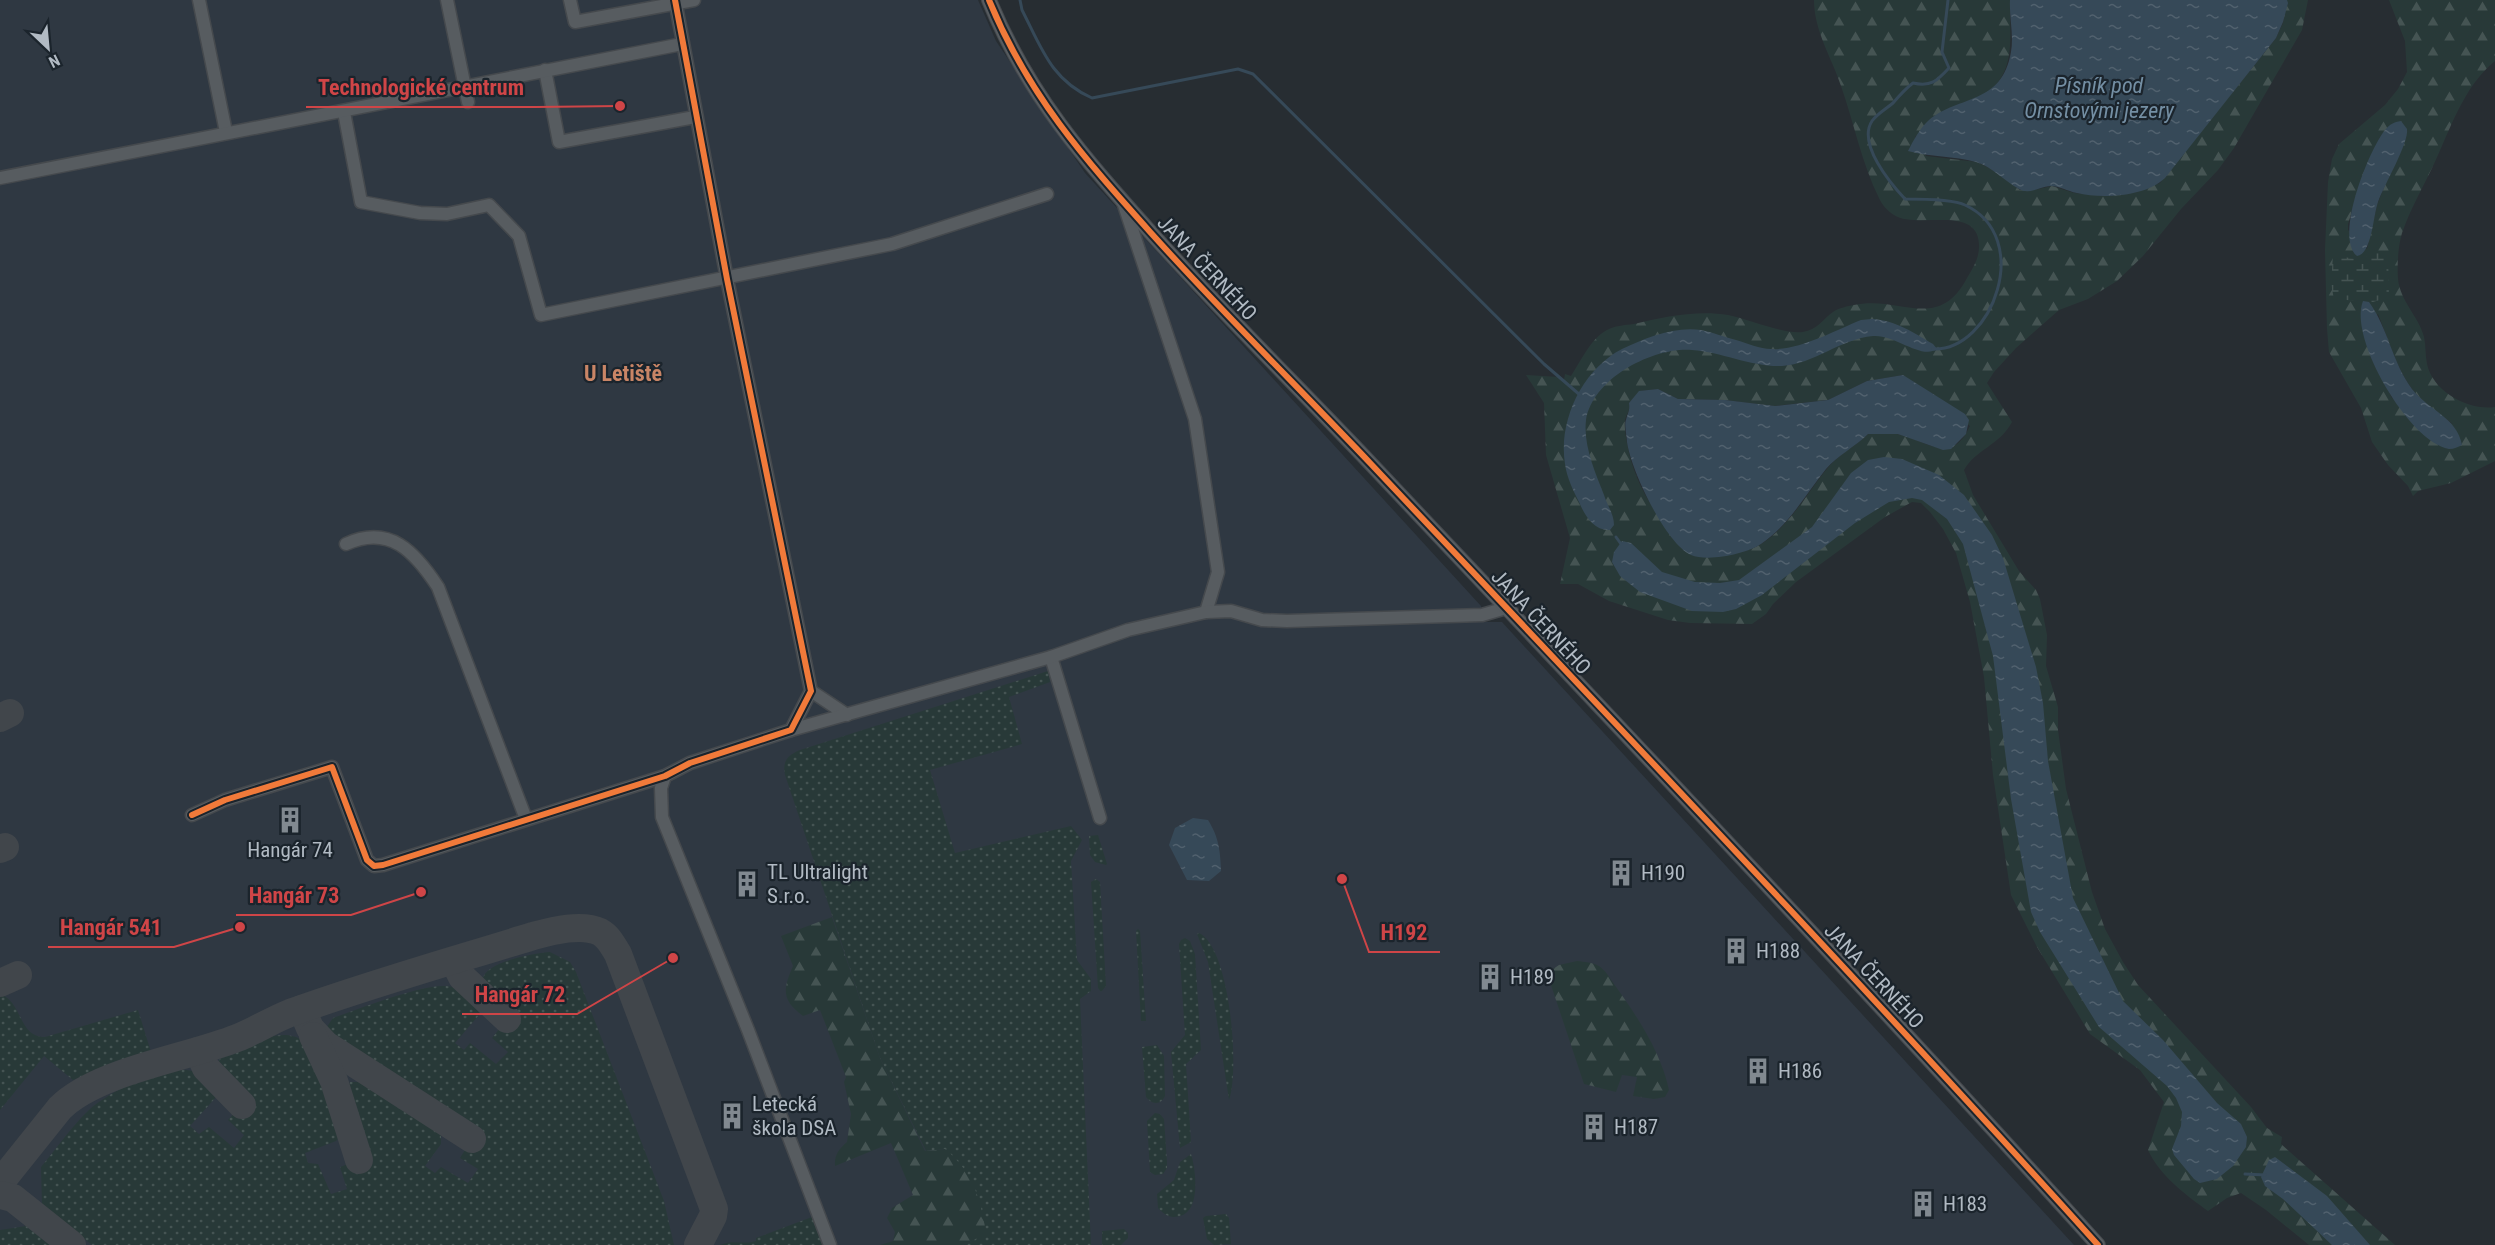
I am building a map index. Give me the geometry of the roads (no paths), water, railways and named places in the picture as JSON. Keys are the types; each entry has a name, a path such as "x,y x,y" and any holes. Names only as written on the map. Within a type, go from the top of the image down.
{"street":[{"path":"199,0 226,132"},
{"path":"447,0 468,102"},
{"path":"570,0 575,22 694,0"},
{"name":"JANA ČERNÉHO","path":"989,0 1029,82 1090,165 1209,297 1308,397 1506,608 1979,1113 2098,1245"},
{"path":"675,2 695,117 811,691 791,730"},
{"path":"0,178 682,44"},
{"path":"545,70 559,142 695,117"},
{"path":"344,112 361,202 420,213 438,213 489,205 519,236 541,315 892,244 1047,194"},
{"path":"1123,201 1195,419 1218,572 1206,612"},
{"path":"346,544 362,537 383,537 401,545 423,563 438,587 526,819"},
{"path":"192,815 225,800 332,767 367,860 374,866 383,865 666,776 690,763 791,730 1051,657 1128,630 1206,612 1231,611 1263,620 1287,621 1482,615 1506,608"},
{"path":"1051,657 1100,818"},
{"path":"811,691 847,715"},
{"path":"666,776 661,788 662,817 748,1030 830,1245"}],"water":[{"name":"Písník pod Ornstovými jezery","path":"2010,0 2287,0 2288,3 2276,38 2165,178 2135,193 2098,196 2054,186 2023,191 1988,167 1976,162 1908,151 1929,120 1989,90 1999,81 2006,69 2011,52"},
{"path":"2401,121 2407,129 2407,135 2378,202 2369,242 2362,254 2357,256 2351,246 2349,231 2356,193 2378,140 2389,126"},
{"path":"2363,301 2369,302 2381,323 2405,379 2426,403 2454,427 2462,445 2449,449 2433,442 2400,409 2385,386 2364,339 2361,318"},
{"path":"1872,319 1904,328 1933,344 1937,349 1931,352 1923,351 1881,336 1873,336 1849,342 1805,361 1782,366 1759,364 1714,353 1677,350 1643,360 1627,368 1600,391 1591,405 1586,420 1586,439 1590,458 1612,513 1614,525 1610,530 1604,530 1587,517 1572,488 1566,469 1565,430 1576,398 1596,369 1608,358 1640,341 1681,330 1701,330 1762,348 1782,349 1817,339 1861,320"},
{"path":"1903,375 1965,414 1969,420 1966,434 1951,449 1943,450 1898,434 1868,434 1831,464 1780,528 1754,548 1737,554 1717,557 1691,555 1681,548 1660,521 1635,470 1627,442 1625,422 1629,403 1639,391 1658,389 1678,399 1725,400 1775,406 1828,400 1867,381"},
{"path":"1884,457 1902,459 1939,475 1964,495 1992,535 2003,558 2036,667 2043,703 2048,761 2073,898 2123,1001 2163,1040 2217,1103 2241,1124 2247,1137 2246,1147 2233,1166 2217,1179 2200,1183 2174,1155 2172,1149 2181,1126 2182,1112 2176,1098 2167,1086 2099,1027 2040,932 2031,912 2011,799 1993,656 1963,544 1947,519 1922,500 1912,498 1889,502 1855,523 1762,595 1736,609 1723,612 1692,611 1640,592 1620,576 1612,562 1614,552 1622,541 1631,543 1662,572 1695,582 1720,583 1739,580 1812,527 1851,473 1868,460"},
{"path":"1193,818 1208,820 1218,844 1221,871 1209,881 1187,880 1169,845 1175,828"},
{"path":"2275,1157 2327,1196 2370,1245 2332,1245 2283,1199 2265,1186 2261,1177 2269,1160"}],"waterway":[{"path":"1020,0 1022,10 1042,49 1057,72 1078,91 1092,98 1238,69 1253,74 1544,364 1580,395"},
{"path":"1933,349 1954,345 1973,332 1988,313 1997,290 2001,265 1998,241 1986,220 1965,205 1945,200 1905,199 1884,174 1872,152 1869,130 1874,118 1913,83 1933,82 1949,68 1942,52 1948,0"},
{"path":"1616,537 1621,544"},
{"path":"2245,1174 2265,1175"}],"place":[{"name":"Technologické centrum","path":"620,106"},
{"name":"Hangár 74","path":"290,820"},
{"name":"H190","path":"1621,873"},
{"name":"H192","path":"1342,879"},
{"name":"TL Ultralight S.r.o.","path":"747,884"},
{"name":"Hangár 73","path":"421,892"},
{"name":"Hangár 541","path":"240,927"},
{"name":"H188","path":"1736,951"},
{"name":"Hangár 72","path":"673,958"},
{"name":"H189","path":"1490,977"},
{"name":"H186","path":"1758,1071"},
{"name":"Letecká škola DSA","path":"732,1116"},
{"name":"H187","path":"1594,1127"},
{"name":"H183","path":"1923,1204"}],"district":[{"name":"U Letiště","path":"623,373"}]}
